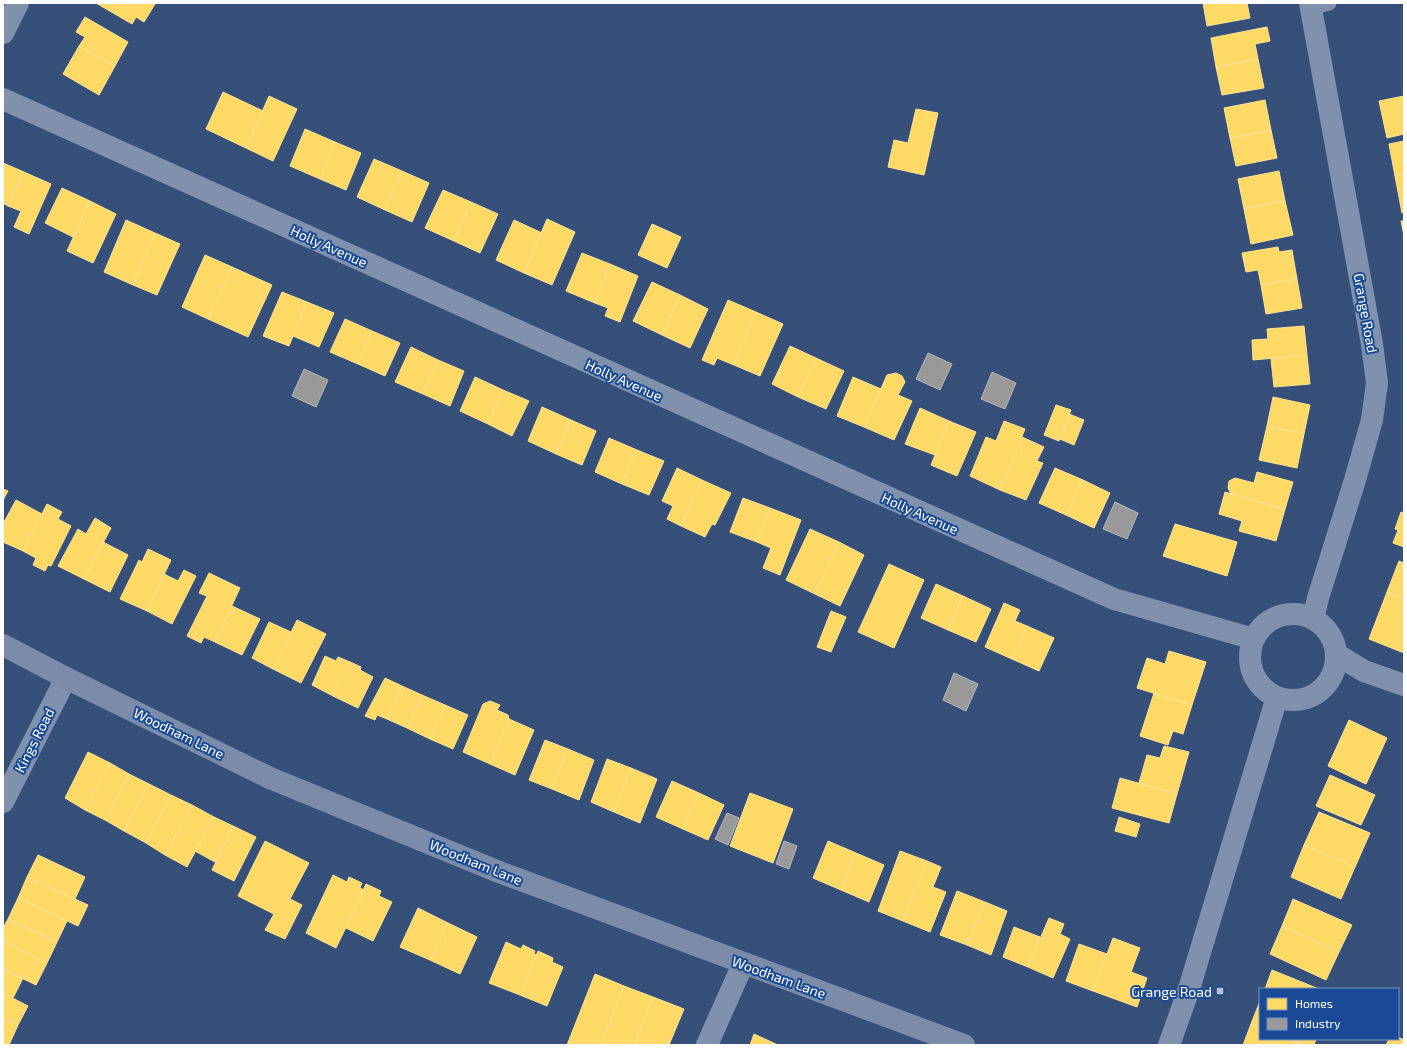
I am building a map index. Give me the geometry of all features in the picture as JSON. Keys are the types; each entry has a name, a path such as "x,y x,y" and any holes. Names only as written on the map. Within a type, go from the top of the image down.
{"main road":[{"name":"Woodham Lane","path":"3,646 270,778 499,872 964,1045"}],"street":[{"path":"3,34 18,3"},
{"name":"Grange Road","path":"1313,618 1372,420 1377,383 1317,5"},
{"name":"Holly Avenue","path":"3,99 1114,599 1254,639"},
{"path":"1286,614 1300,614 1313,618 1325,628 1333,640 1336,654 1335,669 1329,682 1319,692 1305,699 1291,701 1277,697 1265,690 1256,679 1251,666 1250,652 1254,639 1261,628 1272,619 1286,614"},
{"path":"1336,654 1364,671 1404,684"},
{"name":"Kings Road","path":"3,802 66,678"},
{"path":"1169,1045 1189,989 1277,697"},
{"path":"707,1045 743,964"}],"building: Homes":[{"path":"96,3 155,4 144,22 136,17 132,24"},
{"path":"1203,3 1247,3 1250,18 1207,26"},
{"path":"85,17 128,42 115,66 79,46 85,37 76,32"},
{"path":"1267,27 1270,41 1255,44 1258,59 1216,67 1211,38"},
{"path":"79,46 115,66 99,95 63,74"},
{"path":"1258,59 1264,88 1222,95 1216,67"},
{"path":"223,92 263,111 246,148 206,129"},
{"path":"269,96 297,109 273,161 246,148"},
{"path":"1404,96 1404,134 1387,138 1379,101"},
{"path":"1265,100 1271,130 1230,138 1224,108"},
{"path":"916,109 938,113 924,175 888,167 894,140 908,143"},
{"path":"305,129 335,142 320,179 290,166"},
{"path":"1271,130 1277,158 1236,166 1230,138"},
{"path":"1404,141 1404,175 1395,176 1389,144"},
{"path":"335,142 361,153 346,190 320,179"},
{"path":"374,159 402,171 385,210 357,197"},
{"path":"3,163 24,172 8,206 3,203"},
{"path":"402,171 429,183 412,222 385,210"},
{"path":"1279,171 1285,201 1244,209 1238,179"},
{"path":"24,172 51,184 29,234 14,227 21,211 8,206"},
{"path":"1404,175 1404,212 1402,213 1395,176"},
{"path":"62,188 90,201 73,237 45,223"},
{"path":"443,190 471,202 454,241 425,228"},
{"path":"90,201 116,214 93,263 67,251"},
{"path":"1285,201 1293,235 1251,244 1244,209"},
{"path":"471,202 498,214 480,253 454,241"},
{"path":"547,219 575,232 552,285 524,273"},
{"path":"126,220 155,233 133,285 104,272"},
{"path":"514,220 542,233 524,273 496,260"},
{"path":"1401,221 1404,221 1404,236"},
{"path":"652,224 681,237 667,268 638,255"},
{"path":"155,233 180,244 157,295 133,285"},
{"path":"1278,247 1279,252 1292,250 1297,279 1261,285 1258,270 1246,272 1242,253"},
{"path":"582,253 610,264 595,303 566,291"},
{"path":"205,255 232,267 208,319 182,307"},
{"path":"610,264 638,276 620,322 605,316 608,308 595,303"},
{"path":"232,267 272,285 248,337 208,319"},
{"path":"1297,279 1302,308 1266,314 1261,285"},
{"path":"652,282 680,295 662,335 633,321"},
{"path":"282,292 307,302 289,346 263,336"},
{"path":"680,295 708,309 690,348 662,335"},
{"path":"728,300 756,312 734,365 717,358 714,365 702,360"},
{"path":"307,302 334,313 319,347 293,336"},
{"path":"756,312 783,324 760,376 734,365"},
{"path":"345,319 372,331 358,364 330,352"},
{"path":"1304,326 1307,355 1253,360 1252,340 1268,339 1267,329"},
{"path":"372,331 400,343 385,376 358,364"},
{"path":"790,346 816,358 798,397 772,384"},
{"path":"411,347 438,360 423,394 395,382"},
{"path":"1307,355 1310,384 1274,387 1271,359"},
{"path":"816,358 844,371 826,409 798,397"},
{"path":"438,360 464,371 450,406 423,394"},
{"path":"896,373 902,376 905,382 898,395 912,401 894,440 864,427 887,375"},
{"path":"475,377 503,390 488,424 460,411"},
{"path":"853,377 881,389 864,427 837,416"},
{"path":"503,390 529,401 512,436 488,424"},
{"path":"1273,397 1310,405 1304,434 1267,426"},
{"path":"1056,405 1071,410 1059,441 1044,435"},
{"path":"542,407 571,420 556,454 528,441"},
{"path":"920,408 949,421 935,455 905,444"},
{"path":"1069,414 1084,420 1074,445 1060,439"},
{"path":"571,420 596,431 582,465 556,454"},
{"path":"949,421 976,432 957,476 931,465"},
{"path":"1004,421 1025,429 1000,490 970,476 986,437 996,441"},
{"path":"1267,426 1304,434 1297,468 1259,460"},
{"path":"1022,437 1044,447 1037,461 1043,463 1026,500 1000,490"},
{"path":"609,438 637,450 622,484 595,472"},
{"path":"637,450 664,461 649,495 622,484"},
{"path":"677,468 702,480 681,526 667,519 673,506 662,501"},
{"path":"1055,468 1083,480 1066,515 1039,503"},
{"path":"1257,472 1293,482 1285,509 1231,494 1228,488 1229,481 1235,478 1254,483"},
{"path":"702,480 731,493 715,525 712,524 705,537 681,526"},
{"path":"1083,480 1110,493 1094,528 1066,515"},
{"path":"3,489 8,491 3,500"},
{"path":"1225,492 1285,509 1276,541 1239,531 1242,521 1219,514"},
{"path":"743,498 770,508 757,542 730,532"},
{"path":"16,500 42,514 23,551 3,542 3,524"},
{"path":"47,504 62,512 58,519 71,526 51,566 48,565 45,571 33,565 36,558 23,551"},
{"path":"770,508 801,520 780,575 763,568 771,548 757,542"},
{"path":"1401,512 1404,513 1404,547 1393,543 1398,530 1395,529"},
{"path":"95,518 111,528 84,579 58,566 78,529 86,534"},
{"path":"1175,524 1237,542 1227,576 1163,556"},
{"path":"810,529 839,542 815,594 786,580"},
{"path":"103,542 128,555 110,592 84,579"},
{"path":"839,542 864,555 840,606 815,594"},
{"path":"148,549 171,560 147,611 120,599 139,560 142,562"},
{"path":"1399,561 1404,563 1404,598 1387,592"},
{"path":"889,564 924,580 894,648 858,632"},
{"path":"184,570 196,576 172,624 147,611 164,574 178,581"},
{"path":"209,573 240,588 215,642 204,637 201,643 187,636 207,596 199,593"},
{"path":"936,584 963,596 948,630 921,618"},
{"path":"1387,592 1404,598 1404,653 1369,639"},
{"path":"963,596 991,609 976,642 948,630"},
{"path":"1004,603 1020,610 1015,621 1027,626 1012,659 985,647"},
{"path":"232,606 260,619 242,655 215,642"},
{"path":"831,611 846,617 831,652 817,647"},
{"path":"297,620 326,634 301,683 273,669"},
{"path":"269,622 291,632 273,669 252,658"},
{"path":"1027,626 1054,638 1039,671 1012,659"},
{"path":"1169,651 1206,662 1192,705 1137,688 1147,658 1165,664"},
{"path":"325,656 336,661 338,657 350,662 333,696 312,685"},
{"path":"350,662 361,667 360,670 373,677 358,708 333,696"},
{"path":"385,678 402,686 387,719 377,715 375,720 365,716"},
{"path":"402,686 422,695 407,728 387,719"},
{"path":"1154,693 1192,705 1183,734 1173,731 1168,745 1140,736"},
{"path":"422,695 445,705 430,739 407,728"},
{"path":"490,701 500,705 497,710 508,715 509,719 490,764 463,752 483,704"},
{"path":"445,705 468,715 453,749 430,739"},
{"path":"509,719 534,730 515,775 490,764"},
{"path":"1349,720 1387,738 1366,784 1328,766"},
{"path":"545,740 568,749 552,789 529,780"},
{"path":"1164,746 1189,752 1177,794 1139,783 1147,755 1160,758"},
{"path":"568,749 594,760 579,800 552,789"},
{"path":"88,752 110,763 85,810 65,798"},
{"path":"607,759 631,768 614,812 591,802"},
{"path":"110,763 129,774 105,820 85,810"},
{"path":"631,768 657,779 640,823 614,812"},
{"path":"129,774 149,784 124,831 105,820"},
{"path":"1330,775 1375,795 1361,825 1316,806"},
{"path":"1120,778 1177,794 1169,823 1112,808"},
{"path":"672,781 699,793 683,829 656,817"},
{"path":"149,784 171,795 146,843 124,831"},
{"path":"699,793 724,805 708,840 683,829"},
{"path":"750,793 793,809 773,863 730,846"},
{"path":"171,795 192,805 165,855 146,843"},
{"path":"192,805 214,817 187,867 165,855"},
{"path":"1319,812 1370,833 1355,867 1304,845"},
{"path":"214,817 233,826 215,862 195,851"},
{"path":"1119,817 1140,824 1136,837 1115,831"},
{"path":"233,826 256,837 234,881 212,870"},
{"path":"265,841 309,863 290,899 302,905 285,939 265,930 274,914 238,896"},
{"path":"828,841 856,853 841,890 813,878"},
{"path":"1304,845 1355,867 1341,899 1291,877"},
{"path":"900,851 927,861 903,921 878,911"},
{"path":"856,853 884,865 869,902 841,890"},
{"path":"38,855 85,877 75,899 27,877"},
{"path":"927,861 941,867 933,887 946,892 930,932 903,921"},
{"path":"333,875 347,882 349,877 362,883 360,888 364,890 336,948 306,933"},
{"path":"27,877 88,905 78,926 18,898"},
{"path":"366,884 381,891 379,896 392,902 373,941 346,928"},
{"path":"957,891 985,902 967,945 940,935"},
{"path":"18,898 67,921 57,942 8,919"},
{"path":"1293,899 1352,925 1339,952 1282,926"},
{"path":"985,902 1007,911 991,955 967,945"},
{"path":"418,908 448,923 430,960 400,947"},
{"path":"1049,918 1064,924 1060,934 1070,939 1053,978 1028,967"},
{"path":"8,919 57,942 47,963 3,941 3,928"},
{"path":"448,923 477,937 460,974 430,960"},
{"path":"1282,926 1339,952 1326,980 1270,954"},
{"path":"1014,927 1040,937 1028,967 1003,957"},
{"path":"1113,938 1140,948 1131,972 1147,978 1137,1007 1093,991"},
{"path":"3,941 47,963 36,985 3,969"},
{"path":"506,942 521,949 523,945 535,951 534,954 537,955 520,995 489,983"},
{"path":"1079,944 1107,954 1093,991 1066,981"},
{"path":"538,951 553,958 552,962 563,967 547,1006 520,995"},
{"path":"3,969 23,978 13,998 3,993"},
{"path":"1272,970 1317,988 1265,988"},
{"path":"595,974 624,986 601,1045 567,1045"},
{"path":"624,986 653,997 634,1045 601,1045"},
{"path":"3,993 28,1006 18,1025 3,1018"},
{"path":"653,997 684,1009 669,1045 634,1045"},
{"path":"1259,1004 1259,1027 1251,1024"},
{"path":"3,1018 18,1025 9,1045 3,1044"},
{"path":"1251,1024 1259,1027 1259,1040 1292,1040 1304,1045 1243,1045"},
{"path":"754,1034 778,1045 750,1045"},
{"path":"1399,1038 1404,1040 1404,1045 1386,1045 1388,1040 1399,1040"},
{"path":"1292,1040 1316,1040 1314,1045 1304,1045"}],"building: Industry":[{"path":"928,353 952,364 940,390 916,379"},
{"path":"304,369 328,380 316,407 292,396"},
{"path":"992,372 1016,383 1005,409 981,399"},
{"path":"1115,502 1138,513 1127,539 1103,529"},
{"path":"954,673 978,684 966,711 943,700"},
{"path":"727,813 739,818 728,845 715,839"},
{"path":"784,841 797,846 789,869 776,864"}],"place":[{"name":"Grange Road","path":"1220,991"}]}
